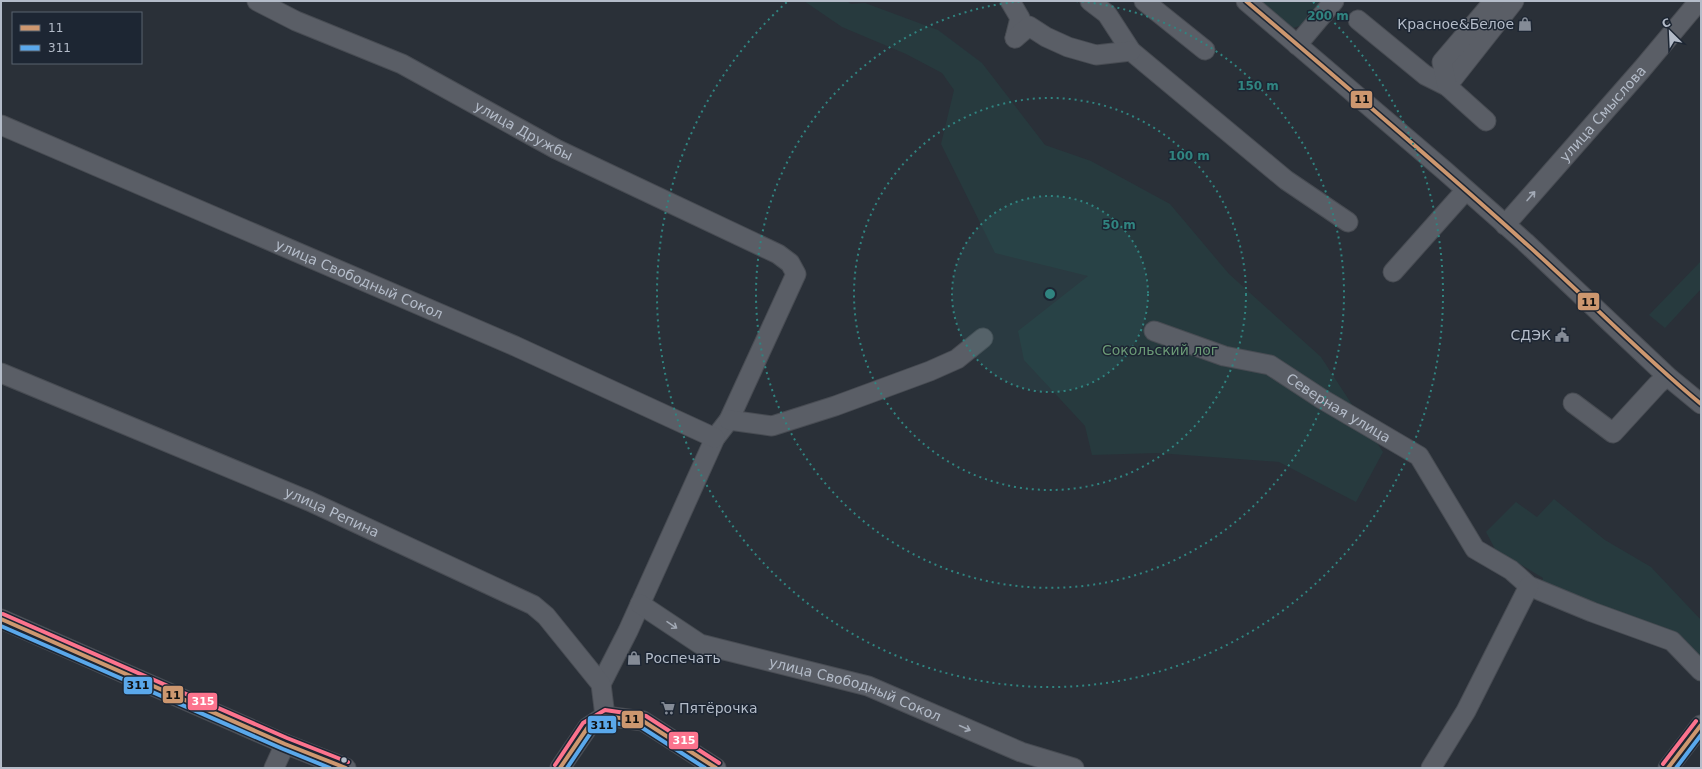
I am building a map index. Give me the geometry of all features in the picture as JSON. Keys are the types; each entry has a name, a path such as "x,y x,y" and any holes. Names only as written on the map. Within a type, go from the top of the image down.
{"street":[{"name":"улица Дружбы","path":"257,1 296,21 402,64 556,149 778,254 790,262 796,274 730,420"},
{"path":"1010,1 1020,18 1015,38 1029,26 1046,37 1068,47 1096,55 1131,51"},
{"path":"1090,1 1107,14 1131,51 1286,180 1348,222"},
{"path":"1144,1 1205,50"},
{"path":"1246,1 1445,171 1667,376 1701,404"},
{"path":"1297,45 1334,1"},
{"path":"1447,86 1442,62 1494,1"},
{"path":"1447,86 1514,1"},
{"name":"улица Смыслова","path":"1505,225 1642,69 1699,1"},
{"path":"1358,20 1425,74 1447,86 1486,121"},
{"name":"улица Свободный Сокол","path":"1,125 515,346 715,438"},
{"path":"1393,272 1466,190"},
{"name":"Северная улица","path":"1154,331 1224,356 1270,365 1322,399 1420,456 1475,549 1511,570 1529,586"},
{"path":"605,716 601,684 640,604 715,438 730,420 772,426 835,406 930,371 957,359 983,338"},
{"name":"улица Репина","path":"1,373 309,501 533,605 546,616 601,684"},
{"path":"1573,403 1610,437 1667,376"},
{"path":"1431,768 1466,711 1529,586 1592,612 1672,641 1701,671"},
{"name":"улица Свободный Сокол","path":"640,604 700,644 868,686 1021,752 1074,768"},
{"path":"1,619 285,744 346,768"},
{"path":"560,768 588,727 605,716 643,721 716,768"},
{"path":"1668,768 1701,725"},
{"path":"274,768 285,744"}],"green space":[{"name":"Сокольский лог","path":"804,1 847,1 851,4 865,3 938,30 982,63 1045,145 1091,161 1170,204 1229,274 1321,357 1383,452 1356,502 1279,462 1158,453 1092,455 1085,426 1024,360 1018,331 1088,276 995,253 941,144 954,90 942,73 906,54 842,27"},
{"path":"1260,1 1324,1 1305,24 1293,28"},
{"path":"1701,261 1701,289 1665,328 1649,315"},
{"path":"1554,499 1605,540 1651,567 1701,620 1701,663 1541,587 1543,578 1495,549 1486,532 1516,502 1537,517"}],"transit line":[{"name":"11","path":"1246,1 1489,210 1655,364 1701,404"},
{"name":"315","path":"3,614 287,738 348,762"},
{"name":"11","path":"1,619 285,744 346,768"},
{"name":"311","path":"1,626 330,768"},
{"name":"315","path":"555,765 583,723 605,710 646,716 719,763"},
{"name":"11","path":"560,768 588,727 605,716 643,721 716,768"},
{"name":"315","path":"1663,764 1696,721"},
{"name":"311","path":"567,768 592,731 606,722 641,727 705,768"},
{"name":"11","path":"1668,768 1701,725"},
{"name":"311","path":"1676,768 1701,735"}],"place":[{"name":"Красное&Белое","path":"1525,24"},
{"name":"СДЭК","path":"1562,335"},
{"name":"Роспечать","path":"634,658"},
{"name":"Пятёрочка","path":"668,708"}]}
